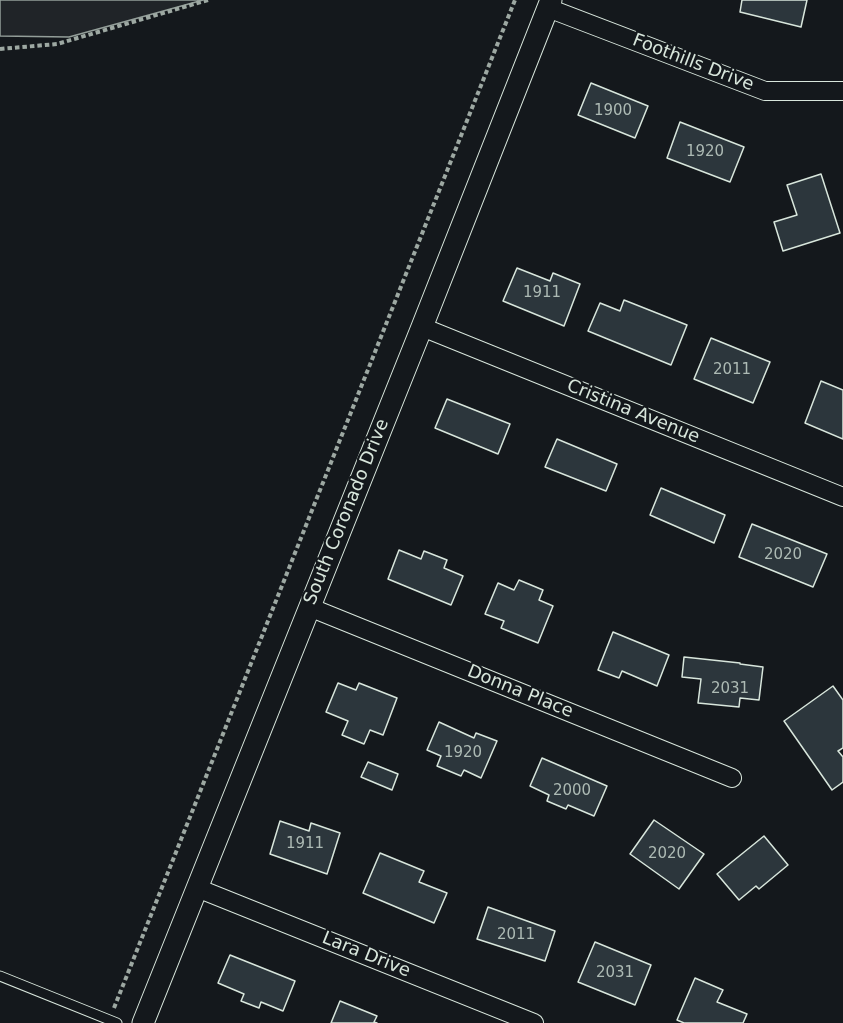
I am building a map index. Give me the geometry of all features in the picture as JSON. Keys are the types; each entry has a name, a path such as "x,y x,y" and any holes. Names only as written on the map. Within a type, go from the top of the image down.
{"street":[{"name":"Foothills Drive","path":"550,4 765,91 843,91"},
{"name":"South Coronado Drive","path":"143,1023 550,4"},
{"name":"Cristina Avenue","path":"422,327 843,497"},
{"name":"Donna Place","path":"309,607 732,778"},
{"name":"Lara Drive","path":"197,888 534,1023"}],"lane":[{"path":"0,976 117,1023"}],"path":[{"path":"0,49 57,44 208,0"},
{"path":"116,1004 515,0"}],"shaded area":[{"path":"0,0 203,0 69,37 0,36"}],"building":[{"path":"742,0 807,0 801,27 740,12"},
{"path":"591,83 648,106 635,138 578,115"},
{"path":"680,122 744,147 730,182 667,158"},
{"path":"821,174 840,233 783,251 774,222 797,215 787,185"},
{"path":"517,268 550,281 553,273 580,284 564,326 503,301"},
{"path":"624,300 687,325 671,365 588,331 600,303 620,311"},
{"path":"711,338 770,362 753,403 694,379"},
{"path":"821,381 843,390 843,439 805,423"},
{"path":"447,399 510,424 498,454 435,428"},
{"path":"557,439 617,464 606,491 545,467"},
{"path":"661,488 725,515 714,543 650,515"},
{"path":"752,524 827,554 813,587 739,557"},
{"path":"399,550 421,559 424,551 447,560 444,568 463,576 451,605 388,579"},
{"path":"519,580 543,590 539,600 553,606 538,643 501,628 504,621 485,614 498,583 514,590"},
{"path":"613,632 669,655 657,686 622,671 619,678 598,670"},
{"path":"684,657 763,667 759,700 740,698 739,707 698,703 701,679 682,677"},
{"path":"338,683 356,690 359,683 397,698 383,735 370,730 364,744 342,735 348,721 326,712"},
{"path":"833,686 843,700 843,748 838,751 843,757 843,782 832,790 784,721"},
{"path":"439,722 474,738 476,733 497,741 481,778 464,770 461,776 437,766 441,756 427,750"},
{"path":"542,758 607,786 594,816 568,805 566,809 547,801 549,795 530,786"},
{"path":"368,762 398,774 392,790 361,777"},
{"path":"654,820 704,854 679,889 630,854"},
{"path":"280,821 309,831 311,823 340,833 327,874 270,854"},
{"path":"764,836 788,865 759,889 756,886 739,900 717,874"},
{"path":"380,853 424,871 419,882 447,893 434,923 363,893"},
{"path":"488,907 555,931 545,961 477,939"},
{"path":"595,942 651,965 635,1005 578,982"},
{"path":"230,955 295,981 283,1011 261,1002 259,1008 241,1001 244,994 218,983"},
{"path":"695,978 723,990 717,1002 747,1014 743,1023 684,1023 677,1020"},
{"path":"340,1001 377,1016 374,1022 377,1023 331,1023"}]}
